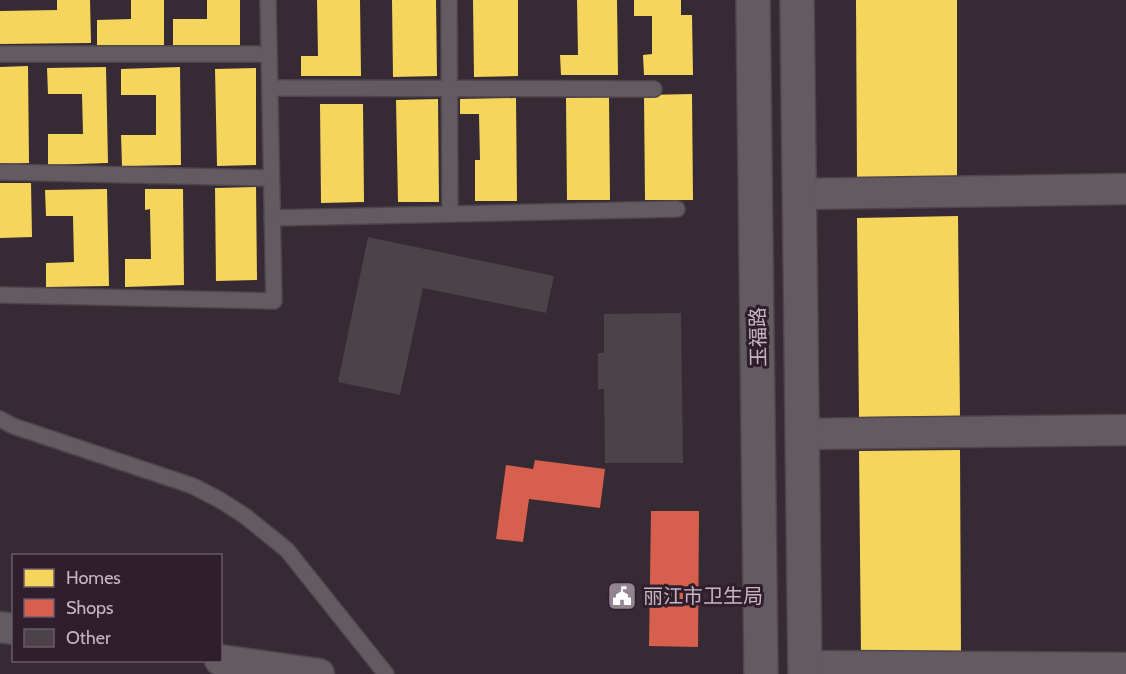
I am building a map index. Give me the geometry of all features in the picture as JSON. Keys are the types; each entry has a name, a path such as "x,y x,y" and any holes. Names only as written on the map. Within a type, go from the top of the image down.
{"street":[{"name":"玉福路","path":"753,0 761,674"},
{"path":"797,0 805,670 1126,668"},
{"path":"800,194 1126,189"},
{"path":"803,434 1126,430"},
{"path":"222,660 319,674"}],"lane":[{"path":"0,295 274,301 268,0"},
{"path":"449,0 450,214"},
{"path":"0,54 269,54"},
{"path":"270,88 654,89"},
{"path":"0,172 272,178"},
{"path":"272,218 677,209"},
{"path":"0,419 13,426 193,486 245,516 287,550 386,674"}],"building: Homes":[{"path":"57,0 90,0 91,43 0,44 0,11 57,10"},
{"path":"131,0 164,0 164,45 97,46 97,20 131,19"},
{"path":"207,0 240,0 240,45 173,46 173,19 207,19"},
{"path":"317,0 360,0 361,76 301,76 301,56 318,56"},
{"path":"392,0 436,0 437,76 393,77"},
{"path":"473,0 518,0 518,76 474,77"},
{"path":"577,0 617,0 618,75 561,75 560,55 578,55"},
{"path":"634,0 681,0 681,15 692,15 693,75 644,75 643,55 652,54 652,16 634,16"},
{"path":"856,0 957,0 957,176 857,178"},
{"path":"28,66 29,163 0,164 0,67"},
{"path":"106,67 108,163 48,165 48,134 83,134 82,94 48,94 47,68"},
{"path":"180,67 181,165 122,166 121,135 156,135 156,95 121,95 121,69"},
{"path":"256,68 256,165 217,166 215,69"},
{"path":"692,94 693,200 645,200 644,95"},
{"path":"609,97 610,200 567,200 566,98"},
{"path":"516,98 517,201 475,201 475,160 480,160 479,114 460,114 460,99"},
{"path":"438,99 439,202 398,202 396,100"},
{"path":"320,104 363,104 364,202 321,203"},
{"path":"0,183 31,183 32,237 0,238"},
{"path":"256,187 257,280 216,281 215,188"},
{"path":"107,189 109,286 46,287 46,263 74,262 73,216 46,216 45,190"},
{"path":"145,189 183,189 184,285 125,287 125,259 151,259 150,209 145,210"},
{"path":"958,216 960,416 859,417 857,218"},
{"path":"960,450 961,653 861,654 859,451"}],"building: Shops":[{"path":"535,460 605,469 600,508 529,499 523,542 496,539 506,465 533,469"},
{"path":"651,511 699,511 698,647 649,646"}],"building: Other":[{"path":"368,237 554,276 546,313 423,288 400,395 338,382"},
{"path":"681,313 683,463 605,463 604,389 598,389 598,353 604,353 604,314"}],"place":[{"name":"丽江市卫生局","path":"622,596"}]}
